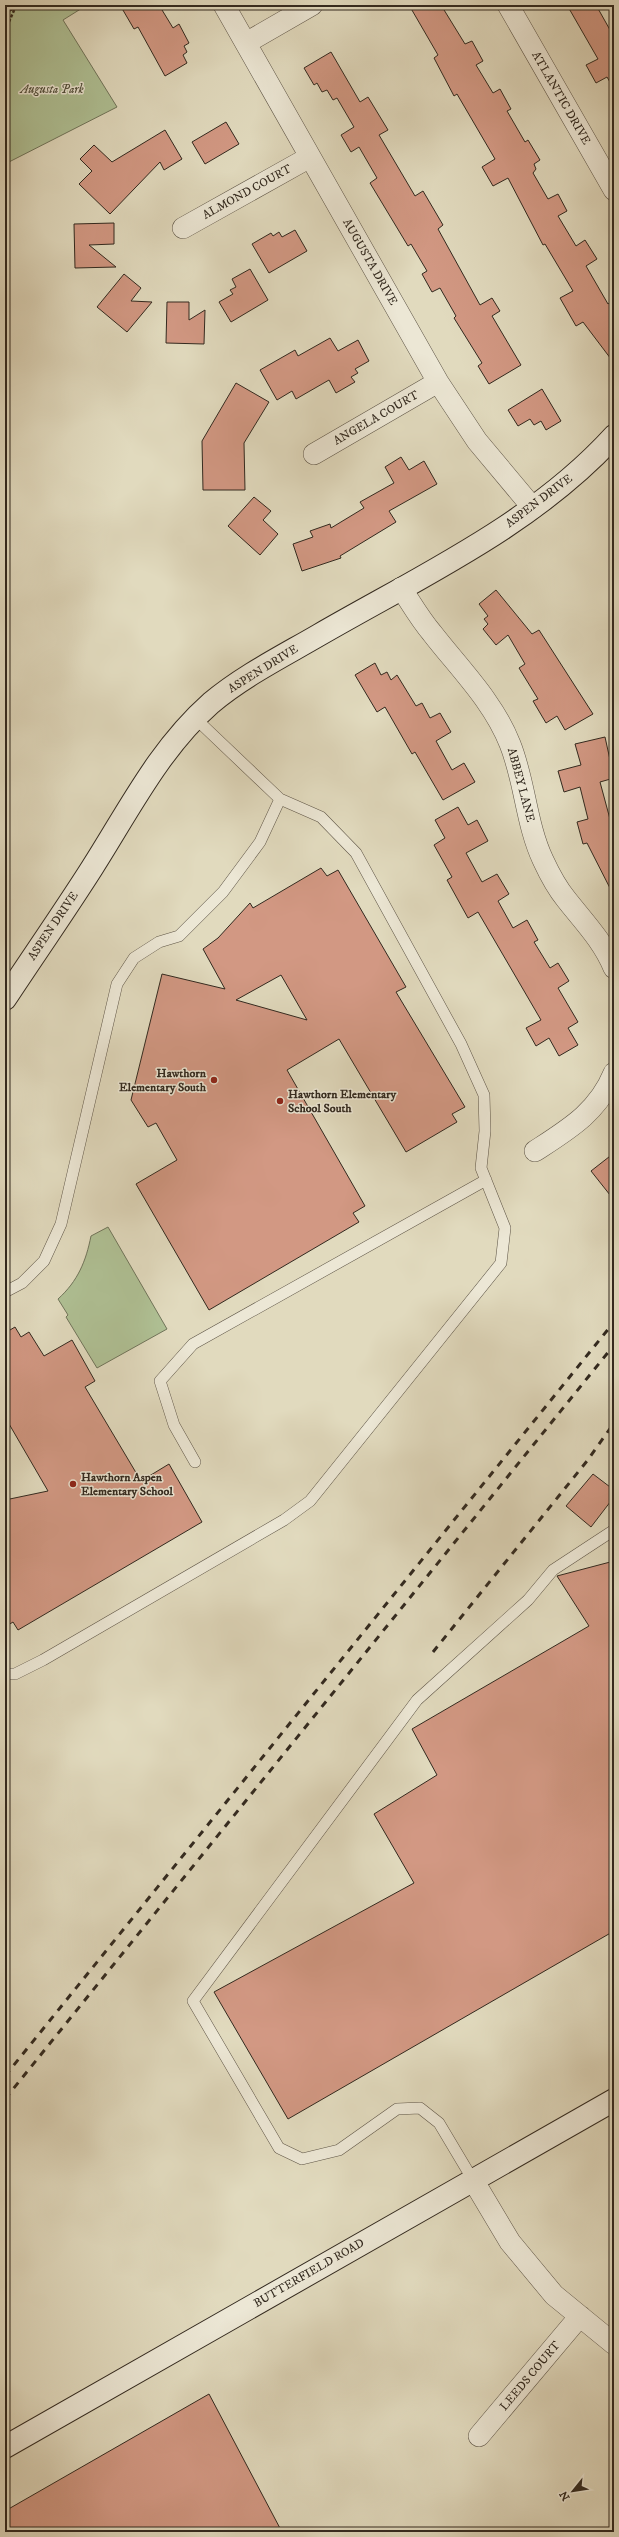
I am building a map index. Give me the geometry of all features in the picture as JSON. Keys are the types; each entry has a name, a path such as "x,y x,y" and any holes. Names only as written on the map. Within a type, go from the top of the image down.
{"street":[{"name":"AUGUSTA DRIVE","path":"224,5 438,382 477,441 533,508"},
{"path":"246,43 312,5"},
{"name":"ATLANTIC DRIVE","path":"508,5 614,190"},
{"name":"ALMOND COURT","path":"183,228 310,157"},
{"name":"ANGELA COURT","path":"314,454 438,382"},
{"name":"ASPEN DRIVE","path":"5,999 92,867 156,764 212,703 255,672 506,527 568,482 614,436"},
{"name":"ABBEY LANE","path":"401,588 431,632 489,704 510,743 521,779 533,830 543,859 565,898 598,937 608,953 614,968"},
{"path":"535,1151 564,1133 597,1106 607,1090 614,1073"},
{"name":"BUTTERFIELD ROAD","path":"5,2447 614,2100"},
{"path":"472,2180 510,2242 554,2295 614,2344"},
{"name":"LEEDS COURT","path":"480,2436 580,2316"}],"lane":[{"path":"5,1674 15,1674 43,1660 284,1520 310,1501 502,1262 506,1228 481,1168 485,1131 484,1096 461,1044 356,853 321,818 280,799 196,719"},
{"path":"5,1292 22,1283 44,1261 61,1224 117,984 134,958 159,942 179,936 223,892 260,842 280,799"},
{"path":"195,1462 174,1425 160,1381 193,1344 486,1180"},
{"path":"472,2180 439,2123 420,2108 396,2108 338,2150 302,2159 279,2148 193,2001 417,1700 528,1600 553,1570 614,1530"}],"path":[{"path":"5,13 20,5"},
{"path":"5,30 15,8"}],"green space":[{"name":"Augusta Park","path":"5,5 87,5 63,20 117,107 5,164"},
{"path":"108,1227 167,1329 97,1368 66,1317 68,1315 58,1299 76,1278 87,1254 91,1236"}],"building":[{"path":"120,5 159,5 173,28 179,24 189,43 184,46 187,52 183,55 187,63 165,76 138,27 134,29"},
{"path":"409,5 441,5 465,44 472,41 483,61 476,65 493,93 500,89 511,109 507,111 525,142 528,140 540,160 534,164 536,169 533,173 548,199 558,194 567,211 558,216 576,246 585,240 597,259 586,266 608,304 614,299 614,363 583,322 576,326 560,298 573,291 545,244 543,245 508,178 493,186 482,167 495,159 457,94 454,96 434,58 438,55"},
{"path":"567,5 596,5 614,37 614,89 607,77 596,83 586,65 598,59"},
{"path":"331,52 360,102 368,97 388,130 379,135 415,196 423,191 443,225 438,229 480,305 492,298 500,311 492,316 521,365 489,384 478,366 482,363 454,318 456,316 440,288 432,292 422,274 427,271 411,244 408,246 370,183 377,178 359,147 351,152 341,135 354,127 337,98 333,100 327,90 322,92 317,83 314,85 304,68"},
{"path":"226,122 239,144 205,164 192,142"},
{"path":"165,130 182,159 164,170 160,162 110,214 79,184 92,171 80,159 94,145 112,162"},
{"path":"114,223 114,244 89,245 116,267 75,268 74,224"},
{"path":"295,230 307,251 269,273 252,244 271,233 273,236 279,232 282,237"},
{"path":"250,269 268,300 231,322 219,302 233,294 230,290 236,287 232,279"},
{"path":"124,274 141,288 131,301 152,302 127,332 97,307"},
{"path":"167,302 189,302 189,320 205,310 204,344 166,343"},
{"path":"330,338 338,351 358,340 369,361 355,369 358,373 351,377 355,382 336,393 329,380 296,399 292,391 277,400 260,370 295,350 298,356"},
{"path":"236,383 269,402 244,443 245,490 203,490 202,441"},
{"path":"542,389 561,421 546,430 541,421 534,425 530,419 518,426 508,410"},
{"path":"401,457 409,470 424,461 437,484 389,511 396,522 340,556 341,558 302,571 293,544 313,537 310,531 330,524 331,528 364,508 360,502 394,483 385,467"},
{"path":"254,497 271,511 263,520 278,534 260,555 228,526"},
{"path":"496,590 532,634 539,630 593,714 565,730 557,716 546,723 533,701 538,699 519,668 525,664 508,635 496,645 483,629 488,624 484,619 488,616 479,604"},
{"path":"375,663 381,675 387,672 391,680 397,675 416,706 422,703 430,718 440,713 451,732 436,741 452,770 464,763 475,782 443,800 415,752 412,754 385,707 377,712 355,675"},
{"path":"605,737 614,778 600,782 614,834 614,896 587,843 583,844 577,822 588,819 580,787 564,792 558,771 581,765 575,744"},
{"path":"458,807 468,825 477,820 488,841 466,853 482,882 497,874 509,894 498,901 513,928 527,920 538,940 534,942 550,968 558,963 569,981 558,988 578,1022 568,1028 578,1045 559,1056 549,1038 536,1046 526,1028 541,1020 478,912 468,918 447,880 452,877 434,845 445,838 435,820"},
{"name":"Hawthorn Elementary South","path":"321,868 327,876 338,870 406,987 396,992 465,1107 452,1114 457,1122 406,1152 339,1039 287,1070 365,1206 353,1213 359,1222 209,1310 136,1184 177,1160 156,1123 148,1127 131,1100 162,974 225,989 203,949 218,938 250,903 253,908","holes":["281,975 307,1020 236,1000"]},
{"path":"614,1153 614,1200 591,1171"},
{"path":"15,1327 21,1337 29,1332 44,1356 72,1340 95,1381 85,1387 141,1481 169,1464 202,1522 18,1630 13,1622 5,1627 5,1500 48,1491 5,1417 5,1333"},
{"path":"593,1474 614,1490 614,1497 591,1527 566,1506"},
{"path":"614,1561 614,1931 288,2119 214,1992 414,1883 374,1814 437,1775 412,1729 589,1626 557,1576"},
{"path":"209,2394 282,2532 5,2532 5,2511"}],"railway":[{"path":"5,2076 614,1322"},
{"path":"5,2099 614,1345"},
{"path":"433,1652 587,1461 614,1423"}],"place":[{"name":"Hawthorn Elementary South","path":"214,1080"},
{"name":"Hawthorn Elementary School South","path":"280,1101"},
{"name":"Hawthorn Aspen Elementary School","path":"73,1484"}]}
